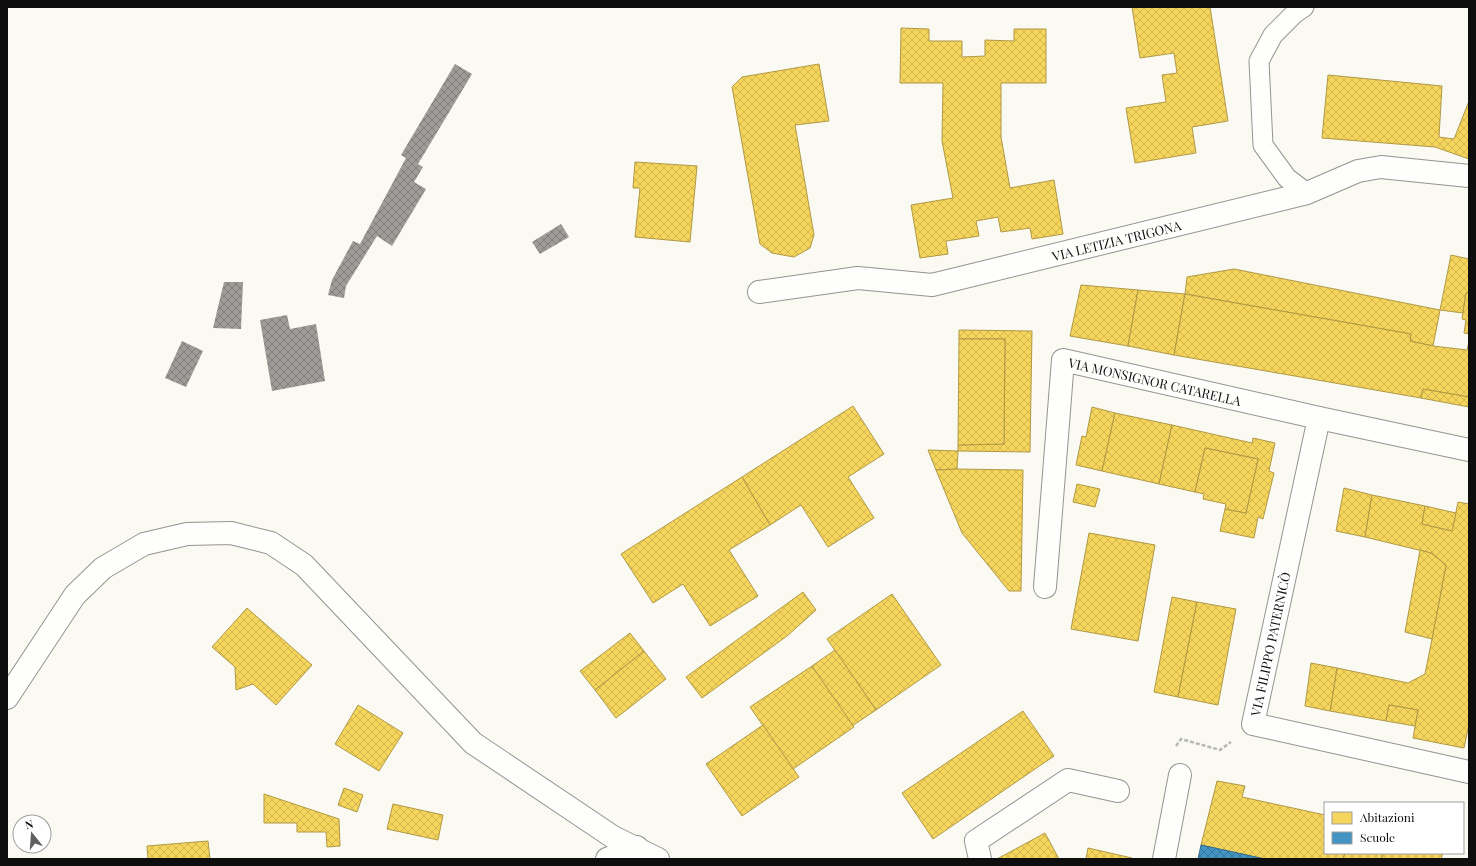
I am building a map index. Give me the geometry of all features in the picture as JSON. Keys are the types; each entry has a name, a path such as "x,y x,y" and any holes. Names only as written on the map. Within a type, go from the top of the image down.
{"street":[{"name":"VIA LETIZIA TRIGONA","path":"759,292 858,278 932,285 1307,193 1358,171 1381,167 1469,176"},
{"name":"VIA MONSIGNOR CATARELLA","path":"1045,587 1063,360 1319,418 1469,450"},
{"name":"VIA FILIPPO PATERNICÒ","path":"1319,418 1253,724 1469,772"},
{"path":"9,698 75,595 103,568 144,544 187,534 231,533 271,543 304,565 473,743 612,837 637,847 658,859"},
{"path":"1164,859 1180,775"},
{"path":"980,859 976,842 1068,780 1118,791"},
{"path":"607,859 637,847"}],"lane":[{"path":"1304,7 1273,35 1259,61 1263,145 1288,178 1307,193"}],"path":[{"path":"1180,775 1174,760 1176,746 1181,739 1220,750 1253,724"}],"building: Abitazioni":[{"path":"1132,7 1210,7 1228,121 1192,127 1196,153 1135,163 1126,108 1166,102 1162,75 1177,73 1174,53 1140,58"},
{"path":"901,28 929,29 929,41 962,41 962,57 985,56 985,40 1014,41 1014,29 1046,29 1046,83 1001,83 1001,137 1010,188 1054,180 1063,234 1032,239 1030,228 1001,232 998,217 976,221 979,236 946,241 948,254 920,258 911,205 953,198 942,141 943,83 900,83"},
{"path":"819,64 829,121 795,125 814,235 810,248 794,257 772,253 760,244 732,87 742,77"},
{"path":"1328,75 1442,86 1439,137 1454,139 1469,101 1469,159 1435,147 1322,138"},
{"path":"635,162 697,166 690,242 635,237 640,188 633,188"},
{"path":"1451,255 1469,259 1469,293 1466,293 1463,313 1440,310"},
{"path":"1234,269 1440,310 1433,346 1410,341 1411,334 1185,294 1187,277"},
{"path":"1081,285 1138,290 1128,346 1070,336"},
{"path":"1138,290 1185,294 1174,355 1128,346"},
{"path":"1466,293 1469,293 1469,334 1464,333 1466,320 1462,319"},
{"path":"1185,294 1411,334 1410,341 1433,346 1467,350 1469,342 1469,397 1423,389 1421,398 1174,355"},
{"path":"959,330 1032,331 1030,452 958,451 958,445 1004,444 1005,339 959,339"},
{"path":"959,339 1005,339 1004,444 958,445"},
{"path":"1423,389 1469,397 1469,407 1421,398"},
{"path":"853,406 884,454 848,477 874,518 828,547 801,505 770,525 742,477"},
{"path":"1092,407 1115,413 1102,471 1076,465 1082,436 1086,437"},
{"path":"1115,413 1172,425 1159,484 1102,471"},
{"path":"1172,425 1252,443 1253,438 1275,443 1269,471 1274,473 1263,519 1258,517 1254,538 1220,531 1225,509 1246,513 1258,459 1205,448 1195,492 1159,484"},
{"path":"1205,448 1258,459 1246,513 1225,509 1226,504 1203,499 1204,494 1195,492"},
{"path":"928,450 958,451 957,469 936,470"},
{"path":"936,470 1023,470 1021,591 1009,591 962,533"},
{"path":"742,477 770,525 729,550 758,596 710,626 683,584 653,603 621,554"},
{"path":"1077,484 1100,489 1095,507 1073,502"},
{"path":"1344,488 1372,495 1365,537 1336,531"},
{"path":"1372,495 1425,506 1422,524 1452,531 1458,502 1469,504 1469,724 1464,748 1413,738 1418,710 1389,705 1386,721 1330,711 1337,668 1408,683 1425,674 1432,639 1446,565 1431,553 1365,537"},
{"path":"1425,506 1456,513 1452,531 1422,524"},
{"path":"1089,533 1155,545 1138,641 1071,629"},
{"path":"1420,550 1431,553 1446,565 1432,639 1405,632"},
{"path":"803,592 816,610 787,636 702,698 686,677"},
{"path":"892,594 941,665 876,710 827,639"},
{"path":"1172,597 1197,602 1178,697 1154,692"},
{"path":"1197,602 1236,609 1218,705 1178,697"},
{"path":"247,608 312,665 276,705 253,684 236,690 235,667 212,647"},
{"path":"630,633 644,651 595,690 580,671"},
{"path":"835,650 876,710 852,726 812,666"},
{"path":"644,651 666,679 616,718 595,690"},
{"path":"1311,663 1337,668 1330,711 1305,706"},
{"path":"812,666 854,727 793,769 750,707"},
{"path":"358,705 403,733 379,771 335,744"},
{"path":"1389,705 1418,710 1415,726 1386,721"},
{"path":"1023,711 1054,756 933,839 902,793"},
{"path":"763,725 799,777 742,816 706,764"},
{"path":"1217,781 1245,786 1242,797 1324,815 1324,854 1345,854 1343,859 1265,859 1201,845"},
{"path":"344,788 363,795 357,812 338,805"},
{"path":"264,794 339,819 340,846 327,847 326,832 297,832 297,823 264,823"},
{"path":"393,804 443,815 438,840 387,829"},
{"path":"1045,833 1059,859 997,859"},
{"path":"208,841 210,859 148,859 147,846"},
{"path":"1088,848 1132,858 1132,859 1086,859"},
{"path":"1345,854 1383,854 1381,859 1343,859"},
{"path":"1383,854 1443,854 1441,859 1381,859"}],"building: Scuole":[{"path":"1201,845 1265,859 1198,859"}],"building: Altro":[{"path":"455,64 472,74 418,164 423,167 414,182 426,189 392,246 377,236 346,286 344,298 328,295 332,280 353,241 360,244 406,158 401,155"},
{"path":"561,224 569,237 540,254 532,242"},
{"path":"224,282 243,282 241,329 213,328"},
{"path":"287,315 290,329 316,324 325,381 272,391 260,320"},
{"path":"182,341 203,351 186,387 165,378"}]}
